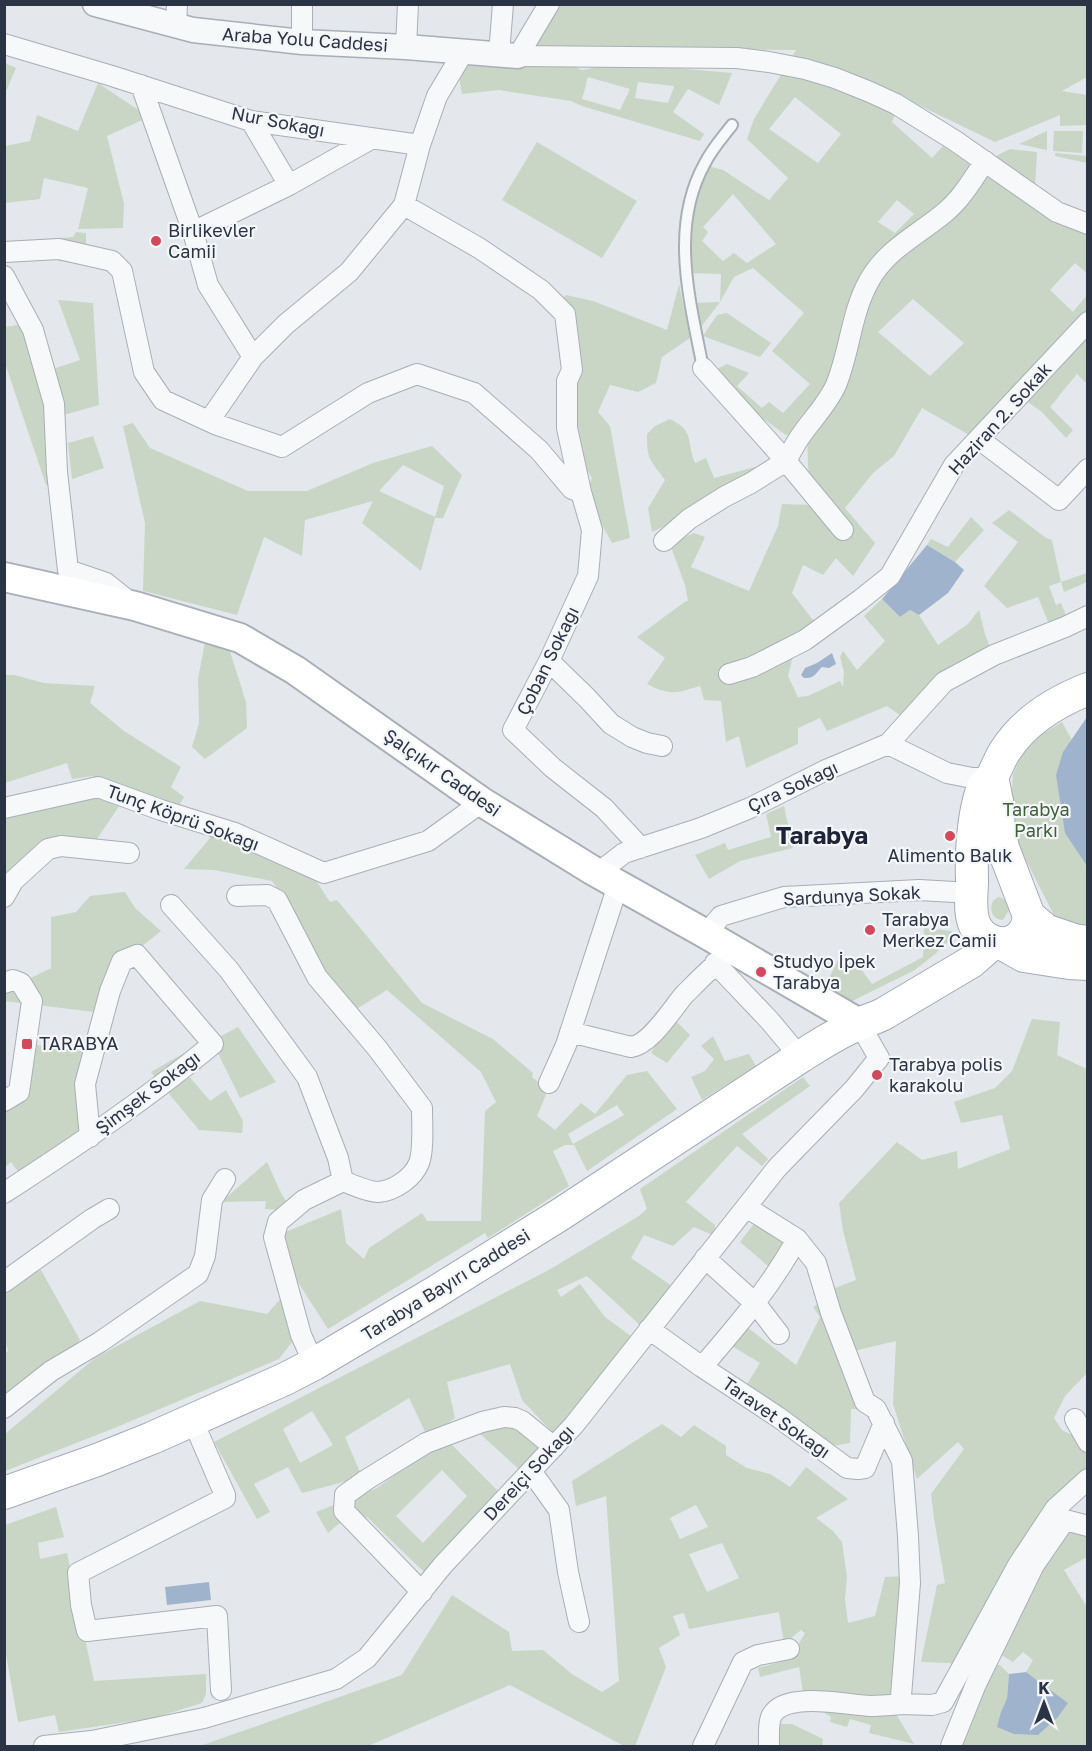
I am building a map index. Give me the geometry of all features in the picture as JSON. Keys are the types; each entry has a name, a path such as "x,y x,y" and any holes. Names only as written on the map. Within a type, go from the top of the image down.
{"main road":[{"name":"Şalçıkır Caddesi","path":"4,577 135,606 240,638 295,670 482,802 608,879 706,934 724,956 859,1023"},
{"path":"991,778 997,801 999,829 1024,903 1027,928 1014,941 982,921 971,862 982,791 1005,751 1027,724 1065,699 1088,689"},
{"path":"1088,942 1047,931 1009,884 992,883 976,893 982,921 1024,956 1088,964"},
{"name":"Tarabya Bayırı Caddesi","path":"4,1493 97,1460 194,1420 314,1364 600,1190 800,1057 859,1023 881,1002 925,974 971,939 982,921"}],"street":[{"name":"Araba Yolu Caddesi","path":"95,4 177,15 193,30 302,42 508,55"},
{"path":"302,4 302,42"},
{"path":"406,47 408,4"},
{"path":"503,4 508,55"},
{"path":"508,55 549,4"},
{"name":"Nur Sokağı","path":"4,44 251,121 420,146"},
{"path":"209,421 253,357 286,324 349,272 404,205 437,96 464,51"},
{"path":"508,55 737,58 805,69 853,85 896,104 985,161 1057,212 1088,224"},
{"path":"141,85 193,232 208,285 253,357"},
{"path":"251,121 289,185"},
{"path":"193,232 289,185 371,139"},
{"path":"664,541 689,519 724,496 751,483 786,461 836,385 858,306 869,281 883,261 899,245 943,214 959,199 985,161"},
{"name":"Çoban Sokağı","path":"404,205 479,248 541,290 565,314 572,370 567,381 567,428 592,530 588,576 513,730 553,768 604,808 641,848"},
{"path":"4,252 59,249 112,261 122,270 144,372 162,400 209,421 282,447 368,393 417,374 474,393 539,450 572,489 581,492"},
{"path":"4,276 33,330 54,404 57,472 68,570 106,583 135,606"},
{"name":"Haziran 2. Sokak","path":"729,674 752,667 805,640 890,576 954,465 1087,324"},
{"path":"703,368 786,461 843,530"},
{"path":"979,439 1059,500 1088,469"},
{"path":"991,778 972,778 947,772 888,744 944,682 994,655 1088,616"},
{"path":"549,660 611,724 632,737 662,746"},
{"name":"Çıra Sokağı","path":"608,879 624,853 701,828 750,808 826,770 888,744"},
{"name":"Tunç Köprü Sokağı","path":"4,808 98,787 235,833 324,873 428,841 482,802"},
{"path":"4,897 13,880 48,849 61,846 129,853"},
{"path":"549,1083 570,1032 608,879"},
{"name":"Sardunya Sokak","path":"706,934 721,916 784,897 919,890 982,921"},
{"path":"237,896 267,895 277,900 317,977 377,1048 422,1108 419,1163 408,1178 390,1189 377,1192 343,1181 304,1200 278,1222 274,1237 302,1335 314,1364"},
{"path":"171,905 229,970 307,1077 339,1158 343,1181"},
{"name":"Şimşek Sokağı","path":"4,1193 90,1137 175,1075 213,1044 137,955 122,961 110,991 85,1084 90,1137"},
{"path":"570,1032 632,1047 639,1046 664,1022 681,998 724,956 770,1021 800,1057"},
{"path":"4,983 13,980 21,983 32,1001 19,1092 4,1101"},
{"name":"Dereiçi Sokağı","path":"44,1746 93,1744 204,1718 336,1679 367,1658 443,1565 574,1425 777,1168 854,1089 879,1058 859,1023"},
{"path":"4,1408 51,1371 100,1342 198,1274 205,1256 212,1200 225,1179"},
{"path":"746,1207 797,1239 816,1263 831,1312 865,1402 876,1409 902,1461 910,1583 902,1704"},
{"path":"4,1282 109,1209"},
{"path":"702,1367 756,1304 797,1239"},
{"path":"705,1258 756,1304 779,1334"},
{"name":"Taravet Sokağı","path":"650,1329 702,1367 778,1417 847,1468 865,1468 884,1423"},
{"path":"422,1592 344,1511 345,1495 426,1443 482,1422 504,1417 515,1418 554,1447"},
{"path":"1076,1419 1088,1442"},
{"path":"194,1420 225,1498 78,1573 81,1605 87,1631 217,1616 221,1690"},
{"path":"531,1471 559,1510 568,1572 579,1622"},
{"path":"769,1746 771,1717 779,1708 793,1702 815,1701 869,1706 932,1705 943,1702 1018,1565 1055,1509 1088,1479"},
{"path":"951,1746 976,1684 1034,1565 1065,1520 1088,1526"},
{"path":"703,1746 743,1662 758,1655 789,1649"}],"lane":[{"path":"703,368 686,271 686,223 697,177 711,152 732,125"}],"green space":[{"path":"553,5 1087,5 1087,77 1062,91 1087,95 1087,125 1060,126 1060,115 995,142 902,97 892,122 932,158 943,146 1053,222 1088,234 1087,273 1075,263 1050,290 1073,312 1087,295 1087,384 1077,374 1050,407 1073,430 1066,438 1042,412 1028,402 1041,386 1027,372 971,436 922,408 894,456 873,473 845,508 875,543 853,576 836,558 823,575 803,565 792,593 826,637 794,652 788,676 798,697 808,696 840,681 843,687 844,672 840,657 843,651 857,670 885,641 864,616 882,599 900,617 910,610 919,615 938,645 968,624 979,610 994,659 901,716 887,706 827,731 820,718 798,728 798,744 746,768 739,736 726,742 721,701 704,700 700,686 668,692 647,684 665,658 637,637 688,601 685,585 670,544 694,533 705,537 691,567 749,591 778,526 782,504 812,505 807,432 786,435 703,376 727,364 749,373 737,386 762,408 769,402 783,413 810,384 772,351 804,313 753,268 734,277 720,302 721,274 691,273 687,232 693,197 708,166 723,170 769,200 788,178 747,139 754,119 796,50 527,48","holes":["795,97 841,134 818,163 769,129","733,194 776,244 747,263 734,253 723,261 702,241 708,232 703,227","897,200 914,214 895,233 878,222","913,299 964,343 930,376 878,332"]},
{"path":"550,56 582,70 641,65 732,73 719,105 688,89 673,112 704,134 700,141 571,101 499,90 462,94 456,59","holes":["588,77 630,89 620,110 582,99","638,82 674,86 668,103 635,98"]},
{"path":"5,63 16,68 5,94"},
{"path":"98,83 149,117 107,136 124,204 123,228 78,229 88,188 44,178 40,199 5,203 5,146 30,141 37,115 78,131"},
{"path":"1047,131 1047,150 1019,144"},
{"path":"1054,131 1083,131 1082,153 1053,151"},
{"path":"537,142 637,201 602,258 502,200"},
{"path":"1010,149 1037,152 1035,187 994,157"},
{"path":"1055,153 1087,156 1087,163 1055,156"},
{"path":"76,232 86,233 86,246 98,247 92,266 59,261 60,249 29,245 32,240 73,237"},
{"path":"679,284 690,338 662,357 656,383 638,392 610,385 598,412 610,426 630,538 612,543 585,494 592,478 568,442 561,324 556,305 566,295 593,301 667,330"},
{"path":"58,300 93,303 99,405 60,416 53,369 80,360"},
{"path":"720,302 698,331 693,303"},
{"path":"727,313 771,343 760,357 703,336 717,315"},
{"path":"24,324 43,375 62,481 46,485 5,363 4,327"},
{"path":"670,419 687,432 695,463 706,458 714,478 755,467 763,481 652,532 648,508 665,480 650,459 647,434 655,426"},
{"path":"133,423 150,448 248,491 307,491 373,463 432,446 462,475 443,518 435,518 421,571 362,523 373,501 305,520 302,556 264,537 237,615 143,591 145,523 123,426","holes":["403,465 444,486 435,517 379,491"]},
{"path":"93,436 104,468 72,479 68,443"},
{"path":"1009,510 1052,540 1061,582 1049,586 1056,605 1061,603 1069,623 1051,629 1038,597 1007,608 984,586 1018,542 992,523"},
{"path":"971,517 984,530 955,562 927,545 931,539 948,547"},
{"path":"1087,573 1087,582 1064,592 1061,582"},
{"path":"205,642 227,642 246,702 247,728 205,759 192,747 199,723 198,679"},
{"path":"5,675 14,675 44,683 95,686 90,703 124,731 181,767 171,787 184,797 176,811 93,783 93,776 72,779 67,763 5,783"},
{"name":"Tarabya Parkı","path":"1062,722 1072,740 1056,775 1087,865 1087,927 1058,923 1009,827 1013,774 1023,752 1042,734"},
{"path":"98,794 120,805 97,839 61,836 46,840 5,883 5,818"},
{"path":"784,806 793,848 740,861 709,879 695,855 725,843 728,850 771,837 766,814"},
{"path":"221,825 297,852 330,902 337,900 422,1003 493,1039 533,1073 532,1077 548,1090 537,1116 555,1130 581,1103 595,1114 627,1075 647,1071 677,1109 587,1171 574,1145 565,1145 553,1151 569,1186 488,1238 485,1233 328,1329 287,1265 281,1234 341,1209 346,1243 364,1259 369,1248 422,1213 427,1221 481,1221 485,1111 496,1102 481,1072 387,990 355,1010 322,969 289,906 272,881 214,870 184,869","holes":["617,1105 624,1115 573,1144 568,1134"]},
{"path":"125,892 135,908 161,931 106,975 94,1012 5,1001 5,991 51,968 51,917 76,912 90,896"},
{"path":"998,897 1005,900 1009,907 1003,920 996,918 992,911 993,901"},
{"path":"924,928 952,931 949,941 915,970 840,1007 824,989 841,953 856,962 872,984 923,957"},
{"path":"671,1016 690,1035 667,1063 651,1053"},
{"path":"1032,1019 1060,1022 1057,1055 1087,1069 1088,1372 1065,1396 1054,1418 1062,1430 1078,1438 1087,1447 1087,1489 1051,1525 1010,1594 969,1675 950,1663 921,1662 937,1585 945,1583 931,1494 964,1449 958,1442 917,1479 893,1404 896,1341 850,1352 866,1409 851,1409 850,1443 826,1447 789,1418 771,1400 744,1389 760,1363 727,1343 743,1324 796,1365 820,1317 813,1307 827,1299 828,1287 834,1285 835,1288 856,1280 843,1231 839,1203 897,1142 922,1160 957,1151 958,1169 1010,1149 1002,1115 961,1123 954,1102 995,1088 1012,1071"},
{"path":"238,1027 276,1082 240,1098 212,1041"},
{"path":"713,1036 725,1061 749,1054 756,1066 702,1100 691,1077 705,1071 714,1059 701,1046"},
{"path":"37,1045 86,1053 77,1139 22,1177 11,1162 5,1167 5,1110 23,1101"},
{"path":"193,1048 188,1075 210,1101 226,1090 243,1121 242,1133 199,1130 151,1072"},
{"path":"803,1077 810,1086 742,1134 768,1159 762,1166 737,1146 686,1202 715,1225 715,1236 694,1227 673,1246 644,1235 631,1258 675,1288 642,1327 587,1276 557,1290 561,1297 580,1284 605,1317 635,1339 553,1433 522,1400 510,1364 447,1382 455,1418 428,1438 409,1398 345,1437 362,1477 302,1493 288,1467 254,1484 270,1512 257,1519 214,1442 547,1271 647,1209 640,1189","holes":["312,1411 333,1445 300,1463 283,1429"]},
{"path":"267,1162 286,1201 279,1210 265,1209 266,1201 221,1202"},
{"path":"759,1217 795,1245 775,1272 740,1242"},
{"path":"41,1270 80,1340 5,1408 4,1353 8,1351 5,1340 5,1287"},
{"path":"285,1294 295,1338 279,1359 5,1471 5,1434 95,1358 200,1301 267,1314"},
{"path":"662,1424 681,1437 694,1425 726,1446 726,1455 747,1468 770,1474 790,1487 806,1467 848,1499 816,1518 832,1530 842,1542 847,1577 845,1599 848,1623 875,1616 885,1577 909,1576 915,1593 890,1704 914,1744 869,1733 871,1725 850,1719 847,1727 830,1722 831,1717 804,1699 799,1667 760,1677 758,1668 790,1659 805,1633 801,1630 784,1644 779,1612 689,1629 684,1613 673,1616 680,1635 659,1648 666,1667 635,1746 624,1746 510,1685 368,1746 200,1746 402,1675 452,1595 509,1632 512,1651 543,1650 572,1674 602,1692 619,1681 606,1496 576,1506 572,1481","holes":["696,1505 708,1527 680,1539 670,1518","722,1543 739,1578 707,1592 689,1554"]},
{"path":"515,1425 548,1438 521,1471 479,1433"},
{"path":"445,1438 498,1491 424,1572 367,1517 341,1522 328,1533 316,1512 377,1488","holes":["442,1470 467,1496 423,1543 396,1516"]},
{"path":"56,1507 64,1537 38,1543 40,1559 67,1553 94,1681 206,1674 206,1694 202,1703 154,1718 59,1732 55,1715 18,1722 5,1649 5,1525"},
{"path":"1069,1531 1087,1533 1087,1557 1064,1570 1087,1607 1087,1746 956,1746 993,1665 1000,1665 1009,1674 1007,1698 1001,1712 1058,1717 1067,1703 1026,1672 1033,1660 1023,1652 1013,1662 998,1653 1051,1549"},
{"path":"778,1724 792,1724 823,1739 822,1746 775,1746"}],"water":[{"path":"927,545 964,570 948,593 919,615 910,610 900,617 882,599"},
{"path":"832,653 836,664 829,668 822,667 810,678 804,678 801,675 805,668"},
{"path":"1087,717 1087,866 1065,833 1056,775 1063,752"},
{"path":"209,1582 211,1600 167,1605 165,1587"},
{"path":"1026,1672 1068,1703 1058,1717 1038,1735 1014,1734 997,1727 1007,1698 1009,1674"}],"place":[{"name":"Birlikevler Camii","path":"156,241"},
{"name":"Alimento Balık","path":"950,836"},
{"name":"Tarabya Merkez Camii","path":"870,930"},
{"name":"Studyo İpek Tarabya","path":"761,972"},
{"name":"TARABYA","path":"27,1044"},
{"name":"Tarabya polis karakolu","path":"877,1075"}],"district":[{"name":"Tarabya","path":"822,836"}]}
